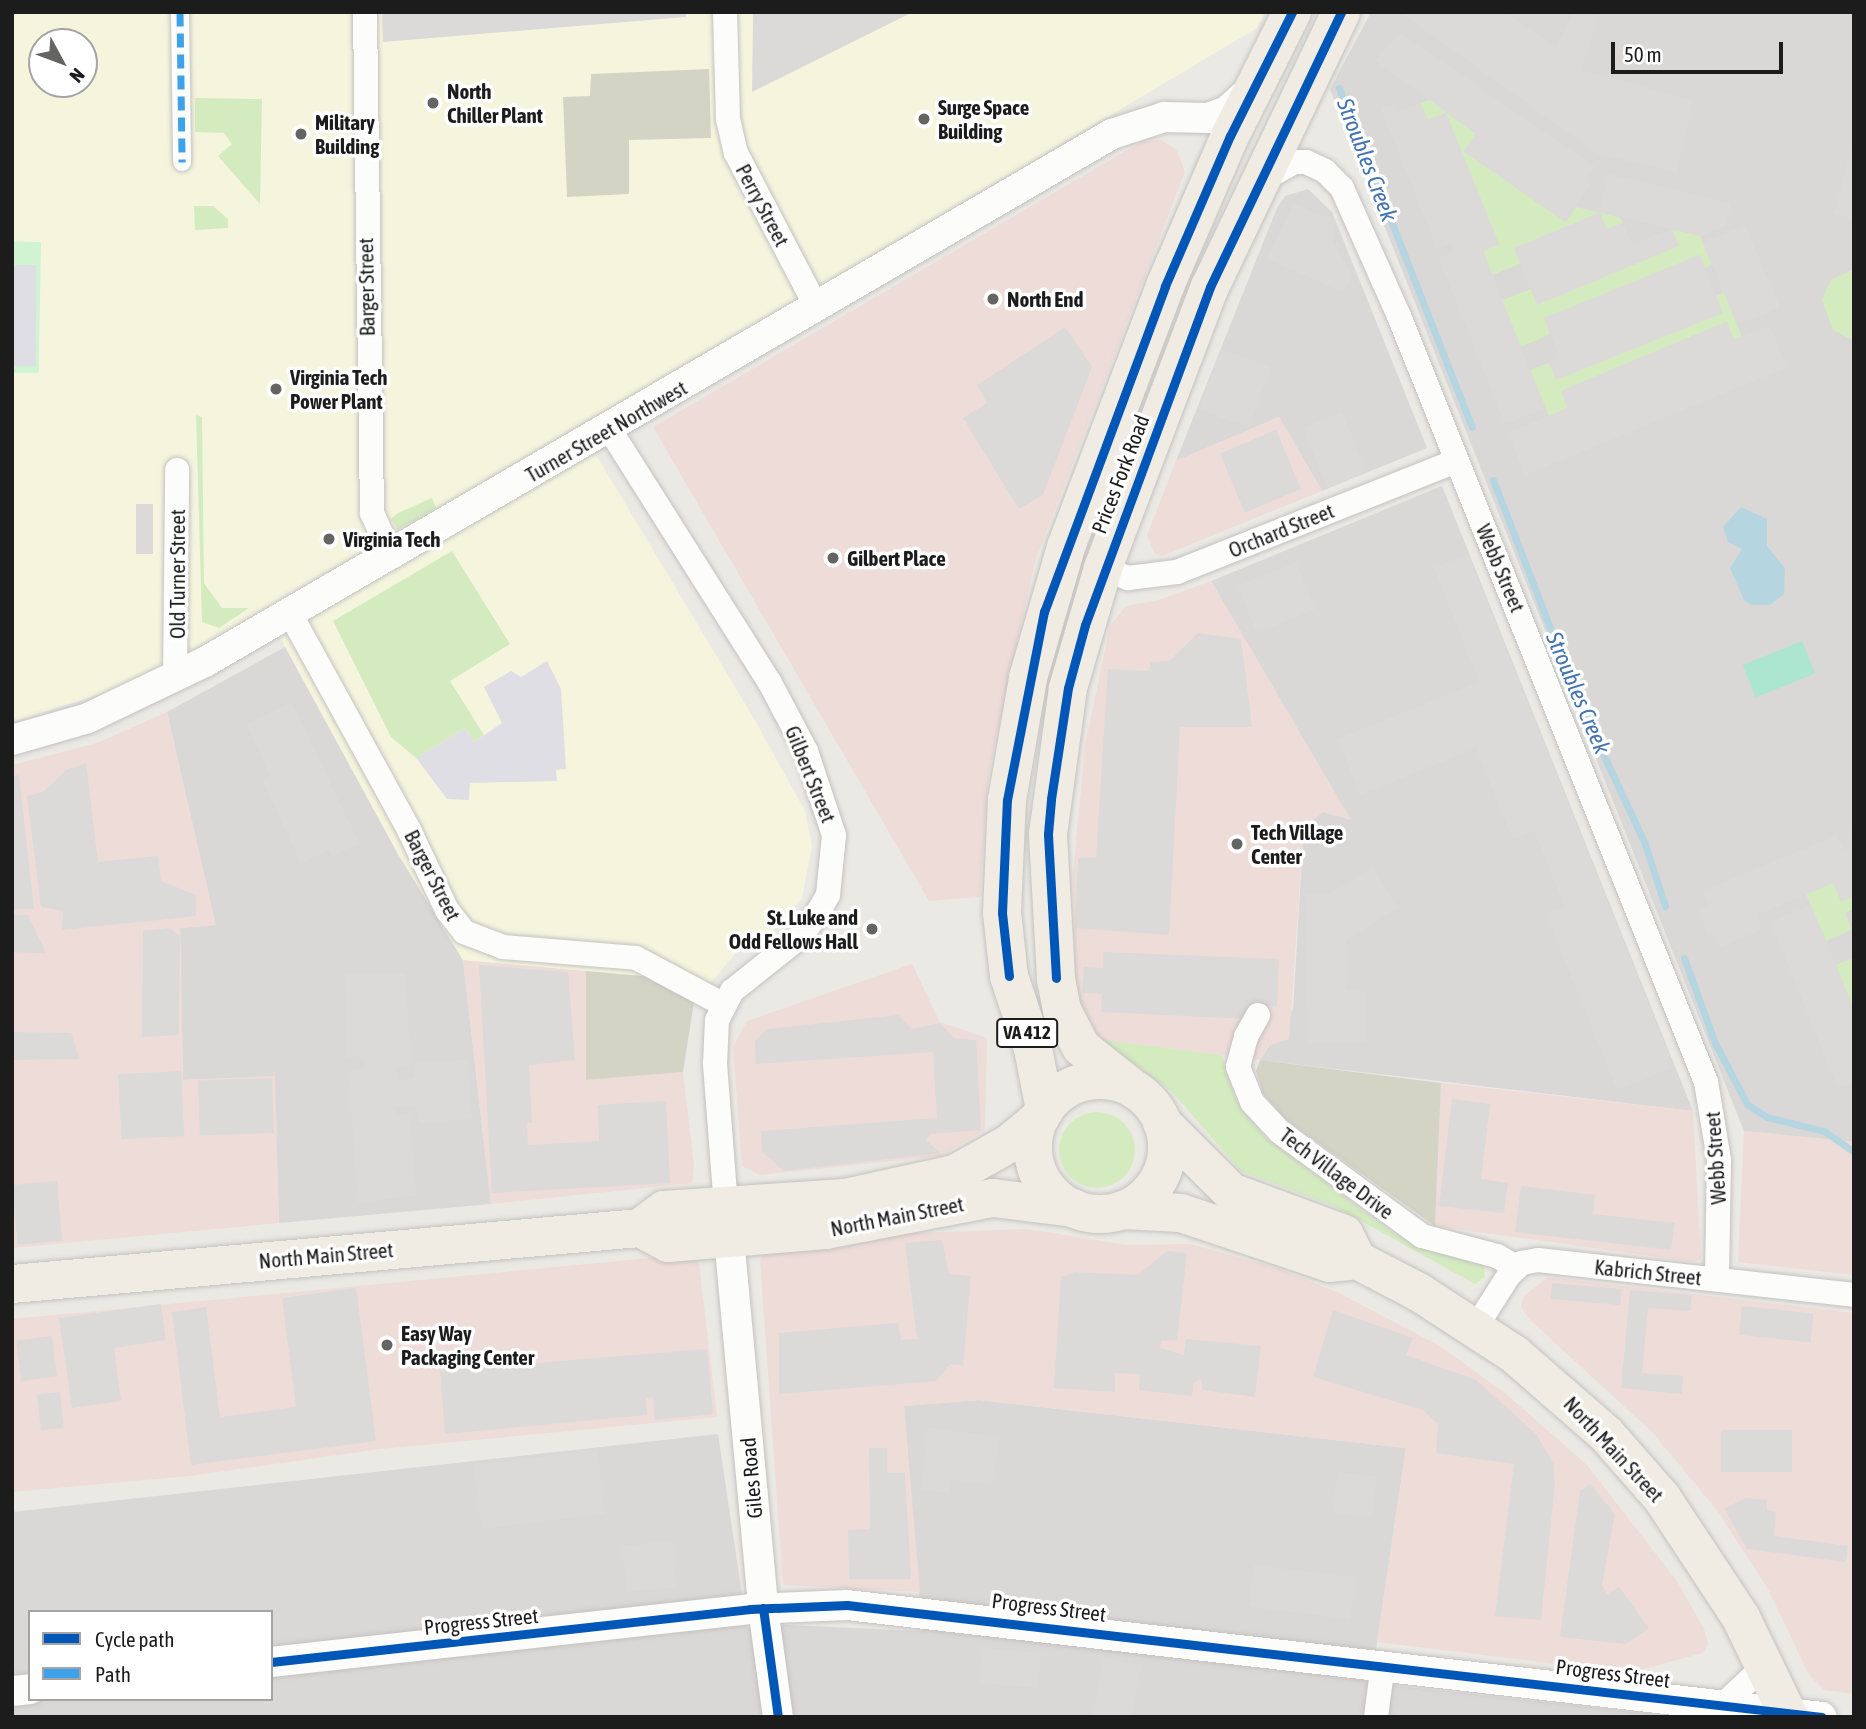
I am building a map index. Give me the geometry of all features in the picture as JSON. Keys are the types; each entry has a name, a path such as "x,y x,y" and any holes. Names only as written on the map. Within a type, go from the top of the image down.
{"main road":[{"name":"Prices Fork Road","path":"1043,1114 1034,1049 1009,976 1002,913 1007,800 1028,678 1066,547 1205,192 1293,12"},
{"name":"Prices Fork Road","path":"1135,1090 1081,1047 1062,1010 1056,978 1048,834 1068,688 1103,568 1210,287 1287,117 1341,12"},
{"path":"1101,455 1094,539 1103,568"},
{"path":"1066,547 1080,576 1069,625 1068,688"},
{"path":"1123,1210 1146,1196 1164,1166 1167,1147 1162,1123 1135,1090 1112,1082 1091,1081 1065,1091 1043,1114 1034,1142 1035,1164 1044,1183 1073,1208 1096,1214 1123,1210 1189,1215 1329,1263 1357,1260"},
{"name":"North Main Street","path":"728,1223 737,1225 779,1203 878,1193 955,1174 1010,1143 1043,1114"},
{"name":"North Main Street","path":"1162,1123 1223,1186 1344,1234 1357,1260 1476,1327 1556,1387 1639,1471 1694,1542 1764,1666 1799,1716"},
{"name":"North Main Street","path":"12,1284 639,1228 668,1243 728,1223 825,1230 993,1198 1073,1208"}],"street":[{"path":"180,12 182,162"},
{"name":"Barger Street","path":"365,12 372,513 392,557"},
{"name":"Perry Street","path":"725,12 728,119 736,153 817,308"},
{"name":"Turner Street Northwest","path":"12,740 88,718 175,678 392,557 1112,134 1164,117 1193,121 1239,103 1261,74"},
{"name":"Webb Street","path":"1287,117 1293,140 1306,162 1342,188 1551,687 1706,1082 1719,1160 1717,1279"},
{"path":"1193,121 1206,157 1205,192"},
{"path":"1254,188 1282,166 1306,162"},
{"name":"Gilbert Street","path":"610,429 770,682 806,751 834,835 828,895 817,914 801,936 755,969 722,1004"},
{"name":"Orchard Street","path":"1103,568 1128,578 1177,572 1456,461"},
{"name":"Old Turner Street","path":"175,678 177,470"},
{"name":"Barger Street","path":"291,615 409,830 453,919 473,937 503,947 636,958 722,1004"},
{"path":"722,1004 715,1064 728,1223"},
{"name":"Tech Village Drive","path":"1258,1015 1246,1037 1238,1067 1252,1102 1280,1132 1422,1236 1497,1256 1516,1267"},
{"name":"Giles Road","path":"728,1223 762,1608 778,1717"},
{"name":"Kabrich Street","path":"1516,1267 1538,1260 1854,1295"},
{"path":"1476,1327 1516,1267"},
{"name":"Progress Street","path":"273,1662 762,1608 847,1605 968,1615 1382,1664 1723,1711 1799,1716"},
{"path":"1376,1717 1382,1664"},
{"path":"1723,1711 1764,1666"}],"shaded area":[{"name":"Virginia Tech","path":"12,12 1265,12 1257,28 720,347 583,433 753,717 805,811 812,846 802,898 773,931 736,953 694,1002 653,977 463,960 398,854 267,613 114,690 12,722"},
{"path":"382,12 686,12 686,17 383,42"},
{"path":"753,12 913,12 752,92"},
{"path":"1371,12 1854,12 1854,1142 1744,1131 1330,89"},
{"path":"1506,12 1556,48 1573,12 1599,12 1581,70 1693,100 1677,172 1598,154 1401,13"},
{"path":"1400,33 1595,167 1586,180 1590,185 1566,222 1464,152 1476,133 1375,61"},
{"path":"709,69 711,138 629,140 629,194 567,197 563,97 590,96 591,74"},
{"path":"1395,103 1398,112 1420,103 1428,120 1446,113 1499,245 1483,251 1545,408 1505,424 1439,258 1453,252 1450,244 1437,249 1381,109"},
{"path":"1854,139 1854,219 1834,214"},
{"name":"North End","path":"1161,140 1176,149 1185,172 1035,561 988,776 980,897 929,901 653,427 1124,152 1144,141"},
{"path":"1608,174 1731,203 1726,225 1700,236 1672,229 1679,246 1537,305 1514,248 1599,213","holes":["1600,212 1670,229 1632,245 1623,223 1607,229"]},
{"path":"1308,189 1332,212 1427,448 1322,491 1279,417 1176,461 1277,208 1285,196"},
{"path":"1294,204 1336,221 1332,239 1352,276 1343,292 1267,259"},
{"path":"1745,225 1780,307 1737,325 1703,243"},
{"path":"1700,255 1723,313 1556,380 1549,363 1560,358 1544,318"},
{"path":"12,265 36,265 36,366 12,366"},
{"path":"1727,322 1734,340 1770,326 1787,367 1525,475 1508,433 1567,408 1561,391"},
{"path":"1065,327 1092,367 1043,495 1019,509 963,418 987,403 977,385"},
{"path":"1221,349 1271,367 1249,427 1199,409"},
{"path":"1342,412 1366,472 1327,488 1303,428"},
{"path":"1279,417 1322,491 1162,556 1154,553 1147,535 1176,461"},
{"path":"1276,430 1301,489 1245,513 1220,454"},
{"path":"1442,486 1693,1111 1260,1060 1293,1009 1304,826 1323,812 1350,819 1211,581"},
{"path":"136,504 153,504 153,554 136,554"},
{"path":"1468,554 1674,1067 1617,1090 1546,914 1564,906 1534,831 1513,839 1476,748 1360,795 1338,739 1479,682 1434,568"},
{"path":"1296,562 1315,609 1257,633 1238,586"},
{"path":"1211,581 1351,820 1323,812 1304,827 1289,1039 1268,1046 1260,1060 1102,1040 1076,1001 1073,874 1085,746 1110,626 1126,606 1159,600"},
{"path":"1198,633 1241,639 1252,727 1180,727 1169,935 1075,928 1078,858 1096,857 1108,669 1149,671 1151,662 1169,661"},
{"path":"285,647 398,854 463,960 491,1204 279,1223 274,1077 183,1080 180,928 215,925 167,712"},
{"path":"547,661 561,689 566,769 556,770 557,781 470,783 469,800 447,799 416,758 465,728 474,742 502,723 484,687 511,671 521,677"},
{"path":"292,702 359,843 332,857 328,850 301,863 262,780 270,775 246,724"},
{"path":"167,712 216,925 180,928 183,1080 275,1076 279,1223 12,1248 12,765 97,743"},
{"path":"86,763 98,862 158,856 161,881 196,895 196,916 62,930 63,911 41,907 27,796 43,792 66,770"},
{"path":"19,775 34,909 12,909 12,777"},
{"path":"1854,829 1854,896 1841,902 1833,883 1757,915 1761,930 1721,947 1716,935 1708,935 1700,911 1708,904 1702,891 1836,836 1845,851 1852,844 1847,832"},
{"path":"1373,867 1397,908 1346,940 1346,991 1365,991 1366,1042 1308,1043 1305,895 1328,895"},
{"path":"1811,905 1854,1009 1854,1081 1838,1088 1771,922"},
{"path":"12,915 28,915 46,953 12,952"},
{"path":"170,928 180,937 179,1035 142,1037 143,931"},
{"path":"1103,952 1279,959 1277,1006 1247,1005 1247,1019 1101,1012 1102,994 1082,993 1084,967 1103,968"},
{"path":"463,960 586,971 586,1080 683,1072 694,1165 692,1183 491,1204"},
{"path":"912,964 940,1022 987,1038 985,1130 940,1156 760,1175 742,1166 733,1047 747,1021"},
{"path":"479,965 568,972 575,1060 529,1065 532,1123 527,1123 528,1145 599,1141 598,1105 666,1101 670,1183 492,1193"},
{"path":"586,971 653,977 694,1002 683,1072 586,1080"},
{"path":"345,973 406,973 410,1066 396,1068 397,1080 415,1079 415,1063 467,1060 472,1119 419,1123 416,1106 394,1106 398,1115 410,1113 416,1195 358,1203 348,1071 362,1069 365,1063 358,1056 346,1058"},
{"path":"898,1015 912,1029 940,1023 954,1038 976,1040 981,1130 930,1134 926,1140 940,1153 784,1171 762,1152 761,1131 937,1118 933,1052 756,1064 755,1041 768,1029"},
{"path":"12,1032 71,1033 80,1059 12,1060"},
{"path":"1260,1060 1441,1083 1435,1226 1285,1119 1263,1093 1256,1071"},
{"path":"181,1071 184,1136 121,1139 118,1074"},
{"path":"272,1078 274,1133 200,1136 198,1081"},
{"path":"1441,1083 1693,1111 1701,1259 1694,1262 1435,1226"},
{"path":"1452,1099 1490,1104 1481,1179 1508,1183 1504,1213 1439,1206"},
{"path":"1744,1131 1854,1142 1854,1275 1738,1262"},
{"path":"57,1181 62,1241 17,1245 12,1185"},
{"path":"1521,1186 1595,1195 1593,1214 1675,1223 1671,1250 1515,1232"},
{"path":"1027,1229 1127,1245 1190,1244 1280,1269 1339,1293 1438,1345 1505,1393 1587,1465 1677,1581 1704,1629 1708,1644 1703,1653 1629,1673 1377,1642 1406,1448 979,1400 904,1406 920,1592 783,1585 760,1260 767,1248 894,1234"},
{"path":"942,1240 949,1274 971,1276 963,1365 950,1364 936,1381 779,1394 779,1333 898,1323 901,1340 917,1339 905,1243"},
{"path":"1167,1251 1187,1253 1177,1340 1161,1341 1160,1348 1184,1355 1186,1339 1261,1346 1255,1397 1203,1390 1200,1379 1193,1384 1192,1396 1139,1390 1140,1374 1115,1373 1115,1392 1054,1388 1061,1277 1075,1272 1138,1275"},
{"path":"682,1255 699,1263 717,1417 380,1449 190,1476 12,1492 12,1319"},
{"path":"1548,1277 1854,1313 1854,1694 1824,1690 1809,1675 1769,1591 1717,1510 1652,1432 1529,1319 1521,1307 1523,1297"},
{"path":"1552,1283 1622,1289 1620,1305 1551,1299"},
{"path":"356,1288 376,1441 191,1465 172,1312 206,1307 220,1417 296,1407 282,1298"},
{"path":"1630,1290 1692,1295 1690,1311 1648,1308 1642,1373 1683,1376 1682,1394 1621,1388"},
{"path":"161,1304 166,1340 114,1348 121,1401 72,1408 59,1318"},
{"path":"1742,1306 1814,1314 1811,1342 1739,1335"},
{"path":"1333,1310 1413,1338 1406,1355 1476,1380 1537,1435 1553,1463 1555,1482 1541,1620 1495,1616 1514,1464 1436,1453 1438,1424 1423,1410 1313,1377"},
{"path":"52,1336 57,1377 21,1381 16,1340"},
{"path":"707,1349 713,1414 655,1420 653,1397 646,1398 647,1415 445,1434 440,1371"},
{"path":"60,1392 64,1428 41,1430 37,1394"},
{"path":"979,1400 1406,1448 1371,1683 1677,1717 12,1717 12,1512 718,1434 747,1628 787,1625 922,1631 904,1406"},
{"path":"928,1428 999,1437 993,1484 951,1480 949,1493 921,1490"},
{"path":"1721,1430 1792,1430 1792,1472 1721,1472"},
{"path":"869,1448 887,1448 887,1473 905,1473 911,1579 849,1579 848,1530 870,1529"},
{"path":"597,1450 605,1514 482,1529 474,1465"},
{"path":"1338,1472 1377,1477 1372,1517 1333,1513"},
{"path":"1590,1484 1615,1514 1602,1585 1607,1594 1619,1587 1649,1628 1626,1644 1560,1637 1580,1491"},
{"path":"1745,1498 1767,1500 1767,1510 1776,1512 1774,1536 1848,1546 1846,1562 1747,1549 1724,1509"},
{"path":"672,1541 677,1587 627,1592 622,1546"},
{"path":"1254,1565 1355,1577 1350,1619 1249,1607"},
{"path":"982,1648 1041,1653 1038,1688 979,1683"},
{"path":"1103,1658 1141,1665 1132,1717 1093,1717"}],"green space":[{"path":"195,98 262,99 260,204 218,156 232,144 224,133 195,132"},
{"path":"1430,100 1476,134 1464,151 1565,222 1576,207 1619,217 1623,223 1607,229 1600,213 1515,248 1520,264 1492,275 1483,251 1499,244 1446,113 1427,120 1420,103"},
{"path":"194,206 213,206 228,219 228,228 195,230"},
{"path":"1671,229 1700,236 1712,264 1705,268 1699,255 1545,318 1550,334 1521,347 1502,300 1531,289 1538,304 1678,246"},
{"path":"12,241 41,242 39,373 12,373"},
{"path":"1854,269 1853,340 1833,330 1822,300 1831,280"},
{"path":"1724,292 1742,337 1734,340 1726,322 1561,391 1568,408 1549,416 1530,370 1549,363 1556,379 1722,313 1716,296"},
{"path":"196,415 202,417 204,583 222,608 249,608 219,628 202,622"},
{"path":"432,498 436,508 398,530 391,519 398,513"},
{"path":"452,551 510,644 450,681 484,735 474,742 465,728 416,758 391,737 333,621"},
{"path":"1802,641 1815,673 1756,697 1743,665"},
{"path":"1833,883 1841,901 1854,896 1854,909 1845,913 1852,930 1826,941 1806,894"},
{"path":"1854,958 1854,1009 1835,965"},
{"path":"1102,1040 1222,1055 1235,1097 1264,1136 1387,1229 1419,1248 1476,1260 1484,1267 1485,1277 1475,1284 1334,1206 1241,1171 1172,1092"},
{"path":"1090,1112 1104,1112 1118,1118 1129,1129 1135,1150 1132,1165 1124,1177 1104,1188 1090,1188 1076,1182 1065,1171 1059,1157 1059,1143 1065,1129 1076,1118"}],"water":[{"path":"1741,507 1767,519 1767,546 1785,568 1784,594 1770,605 1752,605 1744,600 1730,568 1742,549 1728,542 1723,527"}],"waterway":[{"name":"Stroubles Creek","path":"1339,88 1472,427"},
{"name":"Stroubles Creek","path":"1493,480 1577,698 1645,844 1665,906"},
{"name":"Stroubles Creek","path":"1684,958 1715,1043 1747,1104 1767,1117 1824,1131 1854,1152"}],"marked path":[{"path":"180,12 182,162"}],"cycle path":[{"path":"1009,976 1002,913 1007,800 1044,612 1165,286 1230,136 1292,12"},
{"path":"1056,978 1048,834 1068,688 1085,625 1210,287 1341,12"},
{"path":"273,1662 750,1609 847,1605 1822,1717"},
{"path":"763,1608 778,1717"}],"place":[{"name":"North Chiller Plant","path":"433,103"},
{"name":"Surge Space Building","path":"924,119"},
{"name":"Military Building","path":"301,134"},
{"name":"North End","path":"993,299"},
{"name":"Virginia Tech Power Plant","path":"276,389"},
{"name":"Virginia Tech","path":"329,539"},
{"name":"Gilbert Place","path":"833,558"},
{"name":"Tech Village Center","path":"1237,844"},
{"name":"St. Luke and Odd Fellows Hall","path":"872,929"},
{"name":"Easy Way Packaging Center","path":"387,1345"}]}
